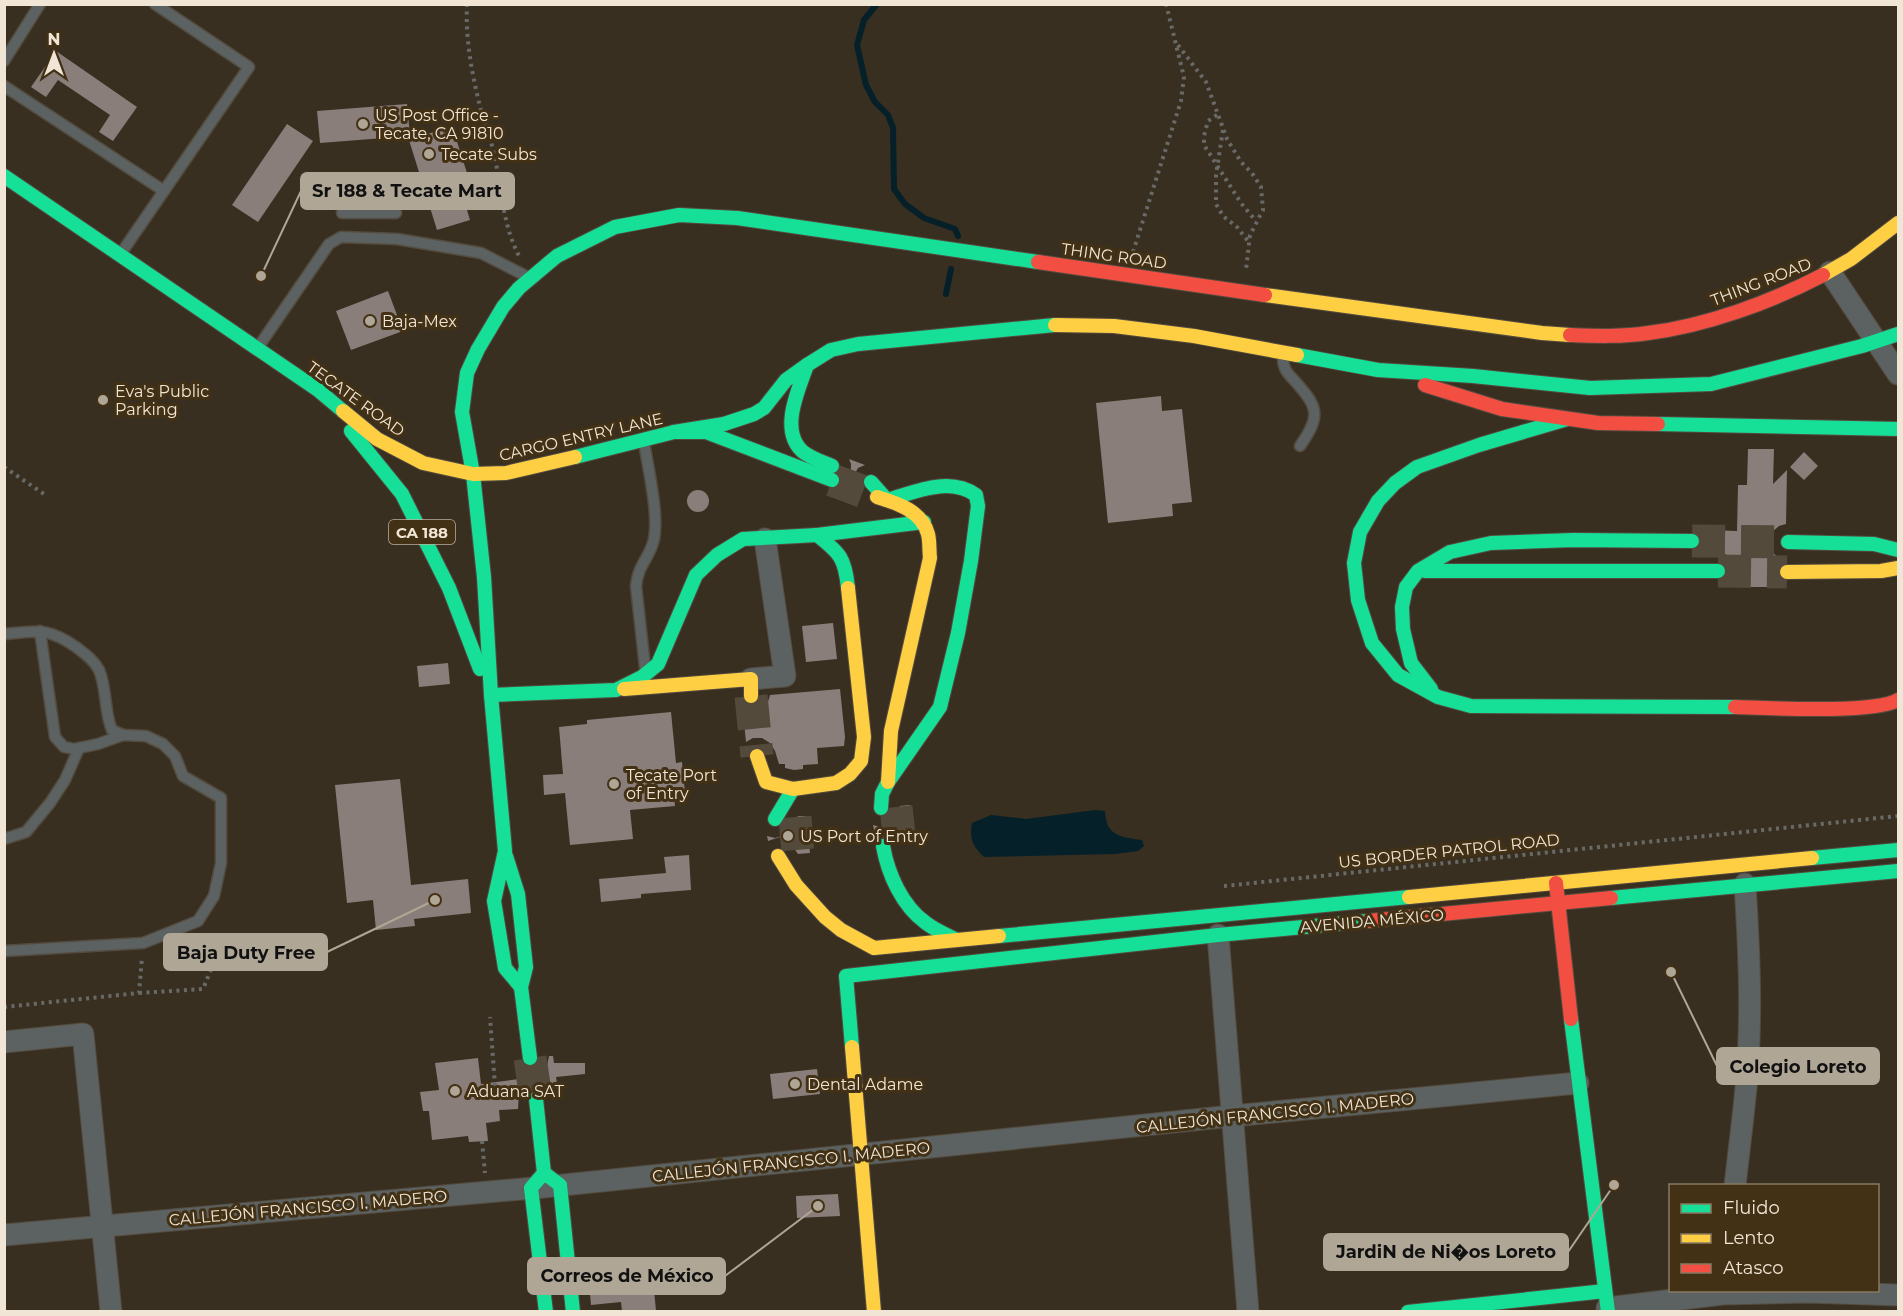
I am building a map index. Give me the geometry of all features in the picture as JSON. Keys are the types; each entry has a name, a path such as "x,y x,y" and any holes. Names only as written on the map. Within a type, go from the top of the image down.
{"main road":[{"name":"TECATE ROAD","path":"4,176 318,390 377,439 423,463 473,474"},
{"name":"THING ROAD","path":"473,474 462,412 467,373 478,349 503,307 519,288 557,256 615,227 632,222 679,215 737,218 1542,333 1602,336 1652,333 1724,317 1803,286 1830,272 1878,242 1899,223"},
{"path":"674,432 724,424 754,414 764,408 786,380 831,350 858,344 1045,325 1114,326 1194,336 1378,370 1502,409 1598,423 1899,429"},
{"path":"1378,370 1473,376 1590,388 1711,384 1876,342 1899,334"},
{"name":"CARGO ENTRY LANE","path":"473,474 506,473 674,432 706,432 834,474 803,451 794,440 792,425 794,407 807,365"},
{"name":"CA 188","path":"318,390 402,494 449,588 491,695"},
{"path":"1567,419 1479,445 1417,467 1395,483 1378,501 1360,532 1354,562 1358,600 1372,642 1398,675 1438,697 1471,706 1849,708 1890,704 1899,700"},
{"name":"CA 188","path":"473,474 484,577 504,851"},
{"path":"881,808 882,794 888,782 940,709 961,616 978,500 976,495 964,489 942,487 921,489 887,500"},
{"path":"869,488 887,500 906,507 924,522 928,533 930,558 891,731 888,782 895,800"},
{"path":"616,690 646,674 658,664 696,575 717,555 743,539 817,535 924,522"},
{"path":"757,756 766,782 793,789 836,783 850,774 861,761 864,737 846,571 838,552 817,535"},
{"path":"1438,697 1411,663 1403,629 1402,607 1406,587 1418,571 1450,552 1491,543 1573,540 1692,541"},
{"path":"1788,542 1874,544 1899,550"},
{"path":"1787,572 1881,571 1899,568"},
{"path":"1418,571 1718,571"},
{"path":"491,695 751,687"},
{"path":"793,789 795,817"},
{"path":"775,819 793,789"},
{"path":"883,846 886,866 904,899 921,920 955,939"},
{"path":"778,856 781,865 803,894 839,929 874,948 1899,850"},
{"path":"504,851 494,901 505,968 521,987"},
{"path":"504,851 518,894 526,967 521,987 530,1058"},
{"name":"AVENIDA MÉXICO","path":"860,1155 846,976 1218,935 1899,871"},
{"path":"1408,1311 1607,1303 1578,1083 1556,883"},
{"path":"945,919 955,939"},
{"path":"851,921 874,948"},
{"path":"536,1099 545,1182 546,1311"},
{"path":"860,1155 874,1311"},
{"path":"545,1182 573,1311"}],"street":[{"path":"1830,272 1899,374"},
{"path":"751,687 785,676 765,539"},
{"path":"1735,1184 1747,1076 1749,1022 1750,972 1745,884"},
{"path":"1218,935 1248,1311"},
{"path":"4,1042 83,1034 111,1311"},
{"name":"CALLEJÓN FRANCISCO I. MADERO","path":"4,1235 487,1192 545,1182 860,1155 1578,1083"},
{"path":"1607,1303 1724,1292 1899,1295"}],"lane":[{"path":"4,61 40,4"},
{"path":"121,255 249,67 155,4"},
{"path":"4,86 164,191"},
{"path":"342,213 396,213"},
{"path":"257,349 328,244 341,237 397,239 481,253 530,278"},
{"path":"1283,352 1283,365 1309,398 1315,412 1315,422 1300,446"},
{"path":"643,439 656,525 651,550 637,573 636,586 646,674"},
{"path":"40,631 55,737 64,747 74,749 123,735"},
{"path":"4,634 40,631 59,635 89,657 99,671 112,730 123,735 146,736 163,744 175,756 183,776 221,798 221,863 214,896 198,921 143,944 4,951"},
{"path":"4,839 26,832 50,803 79,748"}],"path":[{"path":"467,4 470,53 482,113 496,162 505,221 511,240 530,278"},
{"path":"1125,275 1181,101 1184,77 1166,4"},
{"path":"1176,43 1206,82 1227,139 1241,162 1261,187 1263,210 1248,242 1244,291"},
{"path":"1218,114 1208,121 1204,145 1241,203 1256,221"},
{"path":"1223,129 1216,204 1223,216 1237,227 1248,242"},
{"path":"4,467 44,494"},
{"name":"US BORDER PATROL ROAD","path":"1215,887 1899,816"},
{"path":"4,1006 203,989 217,955 198,921"},
{"path":"139,993 143,944"},
{"path":"488,1099 495,1086 490,1017"},
{"path":"482,1141 487,1192"}],"water":[{"path":"1095,810 1105,811 1108,826 1116,834 1142,840 1144,846 1138,851 1115,854 984,857 975,846 971,834 972,823 991,815 1026,819"}],"building":[{"path":"56,51 137,107 113,141 99,132 110,115 58,80 46,97 31,87"},
{"name":"US Post Office - Tecate, CA 91810","path":"407,104 410,136 320,143 317,111"},
{"path":"287,124 313,141 258,222 232,205"},
{"path":"452,126 467,173 457,177 470,220 437,230 409,140"},
{"name":"Baja-Mex","path":"388,291 403,331 351,350 336,311"},
{"path":"1161,396 1162,411 1182,409 1192,502 1172,504 1173,516 1108,523 1096,403"},
{"path":"1748,449 1774,449 1773,484 1787,470 1786,524 1772,532 1769,541 1771,550 1777,557 1770,563 1768,573 1771,581 1777,587 1728,587 1737,572 1734,562 1727,555 1718,551 1707,551 1711,541 1707,530 1737,531 1738,485 1747,485"},
{"path":"1804,452 1818,466 1804,480 1790,467"},
{"path":"849,459 865,465 858,468 853,477 853,486 859,502 842,496 850,486 851,464"},
{"path":"698,490 706,493 709,501 706,509 698,512 690,509 687,501 690,493"},
{"path":"833,623 837,659 806,662 802,626"},
{"path":"448,663 450,684 419,687 417,666"},
{"path":"840,689 844,746 817,748 818,764 803,765 803,769 785,768 785,764 779,764 770,743 762,738 753,738 746,742 743,713 752,715 761,712 767,705 770,695"},
{"name":"Tecate Port of Entry","path":"671,712 676,763 682,762 685,793 674,794 675,806 630,810 633,839 570,845 565,793 544,795 543,775 563,774 559,727 587,724 587,720"},
{"path":"400,779 411,885 468,879 471,913 414,919 415,926 376,930 373,900 347,903 335,785"},
{"path":"910,805 914,843 902,844 897,834 888,828 874,830 873,825 880,827 889,825 896,819 900,806"},
{"path":"798,816 806,816 810,853 798,854 789,841 780,837 768,841 767,836 775,838 785,835"},
{"path":"689,855 691,890 641,894 641,898 601,902 599,879 666,873 664,857"},
{"path":"549,1056 553,1056 554,1063 585,1063 585,1074 556,1077 557,1084 548,1085 535,1080 525,1084 519,1092 518,1109 499,1110 500,1121 486,1123 488,1141 469,1142 468,1136 432,1140 429,1111 423,1111 420,1092 439,1090 435,1063 478,1058 481,1084 526,1078 526,1076 542,1073 547,1066"},
{"name":"Dental Adame","path":"817,1069 820,1094 773,1099 770,1074"},
{"path":"838,1194 840,1216 797,1218 796,1196"},
{"path":"652,1268 656,1311 622,1311 621,1302 591,1305 588,1273"}],"waterway":[{"path":"877,4 864,20 857,45 866,85 875,102 888,115 893,128 894,189 905,204 924,218 955,229 958,236"},
{"path":"946,294 951,269"}],"tunnel":[{"path":"832,480 867,493"},
{"path":"1692,541 1788,542"},
{"path":"1718,571 1787,572"},
{"path":"751,696 757,756"},
{"path":"896,807 900,844"},
{"path":"795,817 798,854"},
{"path":"530,1058 536,1099"}],"traffic: fast":[{"path":"4,176 318,390 343,411"},
{"path":"473,474 462,412 467,373 478,349 503,307 519,288 557,256 615,227 679,215 737,218 1038,262"},
{"path":"674,432 724,424 754,414 764,408 786,380 831,350 858,344 1055,325"},
{"path":"1297,355 1378,370 1473,376 1590,388 1711,384 1862,346 1898,334"},
{"path":"807,365 793,409 792,432 795,442 802,451 832,466"},
{"path":"1567,419 1479,445 1417,467 1395,483 1378,501 1360,532 1354,563 1358,600 1372,643 1398,675 1438,697 1471,706 1735,707"},
{"path":"1658,424 1898,429"},
{"path":"351,431 402,494 449,588 480,669"},
{"path":"575,457 674,432 706,432 832,480"},
{"path":"473,474 484,577 491,695 505,851 494,901 505,968 521,987"},
{"path":"871,482 887,500 943,486 966,489 976,495 978,506 958,633 940,707 888,782 882,794 881,808"},
{"path":"817,535 924,522"},
{"path":"491,695 616,690 642,677 658,664 696,575 717,555 743,539 817,535 840,557 848,588"},
{"path":"1431,689 1411,663 1403,629 1402,607 1406,587 1418,571 1450,552 1491,543 1573,540 1692,541"},
{"path":"1788,542 1874,544 1898,550"},
{"path":"1425,571 1718,571"},
{"path":"775,819 793,789"},
{"path":"883,846 892,878 903,899 917,916 955,939"},
{"path":"1812,858 1898,850"},
{"path":"506,856 518,894 526,967 521,987 530,1058"},
{"path":"1611,898 1898,871"},
{"path":"999,936 1409,897"},
{"path":"852,1047 846,976 1368,921"},
{"path":"1571,1019 1608,1312"},
{"path":"536,1099 544,1173 531,1188 546,1312"},
{"path":"544,1173 560,1185 573,1312"},
{"path":"1408,1312 1605,1291"}],"traffic: slow":[{"path":"1823,275 1851,259 1898,223"},
{"path":"1265,295 1570,335"},
{"path":"1055,325 1114,326 1194,336 1297,355"},
{"path":"343,411 377,439 423,463 473,474 506,473 575,457"},
{"path":"877,497 908,509 920,519 928,534 930,558 891,731 888,782"},
{"path":"1787,572 1881,571 1898,568"},
{"path":"757,756 766,782 793,789 836,783 850,774 861,761 864,737 848,588"},
{"path":"624,689 751,679 751,696"},
{"path":"778,856 796,885 825,917 841,930 874,948 999,936"},
{"path":"1409,897 1812,858"},
{"path":"852,1047 874,1312"}],"traffic: jam":[{"path":"1038,262 1265,295"},
{"path":"1570,335 1628,335 1692,325 1738,312 1823,275"},
{"path":"1425,385 1502,409 1598,423 1658,424"},
{"path":"1735,707 1844,709 1867,707 1898,700"},
{"path":"1556,883 1571,1019"},
{"path":"1368,921 1611,898"}],"place":[{"name":"US Post Office - Tecate, CA 91810","path":"363,124"},
{"name":"Tecate Subs","path":"429,154"},
{"name":"Sr 188 & Tecate Mart","path":"261,276"},
{"name":"Baja-Mex","path":"370,321"},
{"name":"Eva's Public Parking","path":"103,400"},
{"name":"Tecate Port of Entry","path":"614,784"},
{"name":"US Port of Entry","path":"788,836"},
{"name":"Baja Duty Free","path":"435,900"},
{"name":"Colegio Loreto","path":"1671,972"},
{"name":"Dental Adame","path":"795,1084"},
{"name":"Aduana SAT","path":"455,1091"},
{"name":"JardiN de Ni�os Loreto","path":"1614,1185"},
{"name":"Correos de México","path":"818,1206"}]}
